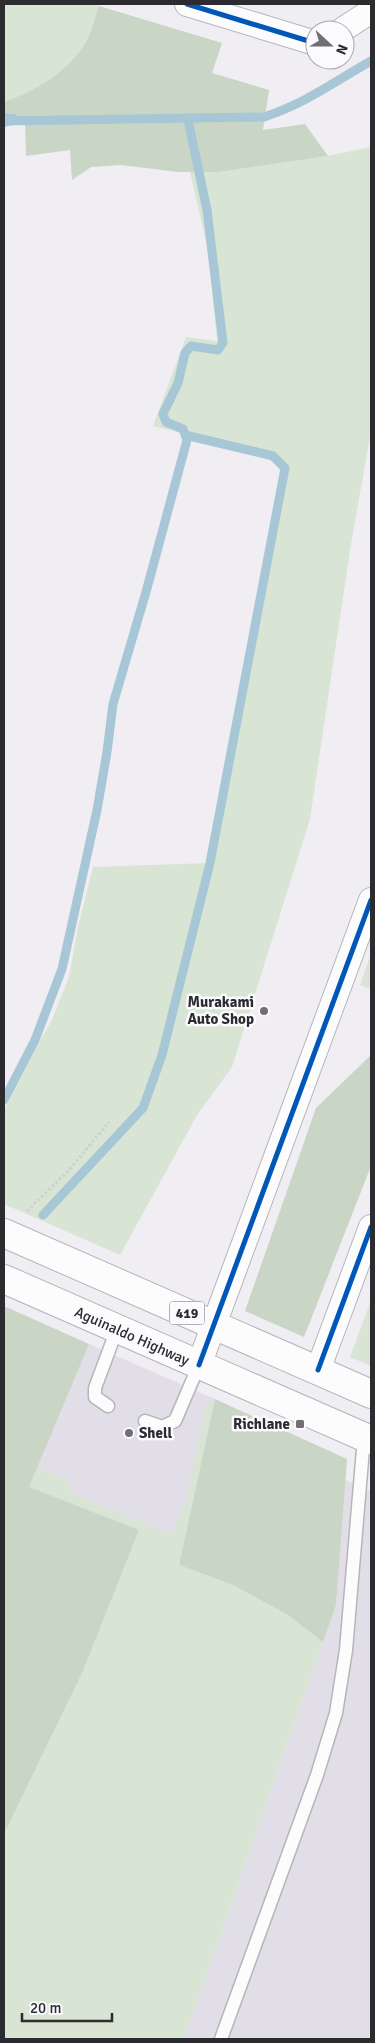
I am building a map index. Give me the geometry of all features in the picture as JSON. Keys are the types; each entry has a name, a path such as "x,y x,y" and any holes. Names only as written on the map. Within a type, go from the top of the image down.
{"highway":[{"name":"419","path":"4,1233 371,1394"},
{"name":"Aguinaldo Highway","path":"4,1279 368,1439"}],"street":[{"path":"187,4 305,40"},
{"path":"355,21 371,11"},
{"path":"200,1365 371,900"},
{"path":"318,1370 371,1227"}],"lane":[{"path":"108,1406 95,1397 95,1388 117,1329"},
{"path":"145,1421 162,1427 176,1421 200,1365"},
{"path":"221,2039 317,1776 336,1713 346,1650 368,1439"}],"path":[{"path":"24,1213 69,1170 110,1122"}],"shaded area":[{"name":"Shell","path":"89,1344 215,1399 182,1546 28,1487"},
{"path":"345,1480 371,1491 371,2039 184,2039 336,1605"}],"green space":[{"path":"4,4 91,4 99,6 87,40 71,62 40,85 4,102"},
{"path":"99,6 222,43 212,73 269,90 263,130 305,124 328,156 219,172 178,172 121,165 91,167 72,180 70,150 26,156 25,122 15,114 4,113 4,102 40,85 71,62 87,40"},
{"path":"371,147 371,431 350,550 310,819 232,1067 197,1115 120,1255 4,1204 4,1111 51,1022 69,977 78,927 93,867 210,863 285,468 273,456 153,426 186,337 217,341 209,254 190,172 219,172 328,156"},
{"path":"371,954 371,989 360,985"},
{"path":"371,1055 371,1166 304,1337 245,1311 316,1108"},
{"path":"371,1300 371,1366 350,1357"},
{"path":"4,1306 89,1344 29,1487 139,1530 83,1671 4,1834"},
{"path":"215,1399 179,1565 233,1585 288,1615 323,1642 184,2039 4,2039 4,1834 83,1671 139,1530 28,1487 36,1467 65,1478 72,1493 171,1534 186,1500 205,1411 210,1402"},
{"path":"215,1399 347,1459 336,1605 323,1642 288,1615 233,1585 179,1565"}],"water":[{"path":"4,113 15,114 25,122 4,127"}],"waterway":[{"path":"4,121 264,117 294,105 371,61"},
{"path":"4,1100 35,1040 62,969 97,810 113,704 146,592 187,440 183,429 166,422 163,414 178,383 185,353 191,346 218,350 223,343 207,210 188,120"},
{"path":"43,1215 143,1108 162,1055 210,863 285,468 273,456 185,435"}],"cycle path":[{"path":"187,4 305,40"},
{"path":"199,1365 371,900"},
{"path":"318,1370 371,1227"}],"place":[{"name":"Murakami Auto Shop","path":"264,1011"},
{"name":"Richlane","path":"300,1424"},
{"name":"Shell","path":"129,1433"}]}
